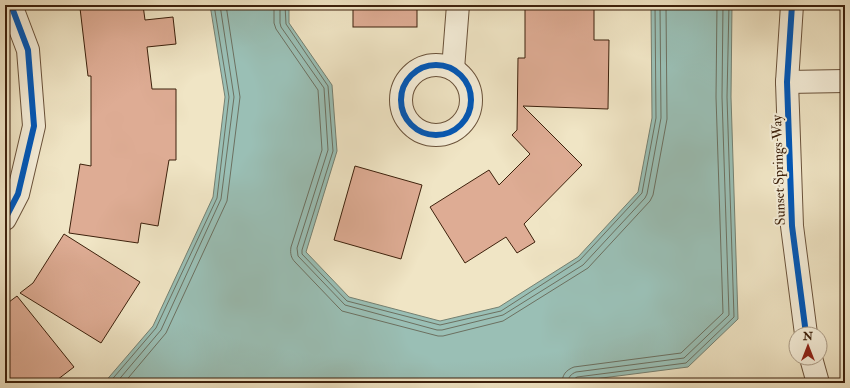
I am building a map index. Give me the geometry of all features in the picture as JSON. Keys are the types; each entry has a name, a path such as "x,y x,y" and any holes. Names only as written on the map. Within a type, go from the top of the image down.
{"street":[{"path":"5,219 18,194 34,126 28,50 11,5"},
{"path":"453,69 458,5"},
{"name":"Sunset Springs Way","path":"792,5 786,82 792,226 805,326"},
{"path":"786,82 845,81"},
{"path":"813,366 818,383"}],"water":[{"path":"210,5 289,5 289,23 332,85 337,151 306,252 349,297 440,321 499,307 578,257 638,192 652,118 651,5 732,5 731,97 738,319 688,367 563,383 104,383 153,326 213,197 225,97"}],"building":[{"path":"107,5 143,5 145,20 173,17 176,44 147,47 152,89 176,89 176,160 169,160 158,226 141,223 138,243 69,233 80,164 91,166 91,76 88,76 80,8"},
{"path":"353,5 417,5 417,27 353,27"},
{"path":"525,5 594,5 594,40 609,40 608,109 523,106 582,165 524,224 535,242 517,253 506,237 465,263 430,207 489,170 499,185 530,154 512,135 517,130 518,58 525,58"},
{"path":"355,166 422,185 401,259 334,240"},
{"path":"64,234 140,282 101,343 20,293 33,283"},
{"path":"17,296 74,367 53,383 5,383 5,305"}],"cycle path":[{"path":"5,219 18,194 34,126 28,50 11,5"},
{"path":"792,5 787,82 792,226 805,326"},
{"path":"429,65 443,65 456,71 465,80 469,86 471,100 469,114 461,125 450,133 443,135 429,135 422,133 411,125 403,114 401,107 401,93 403,86 411,75 422,67 429,65"}]}
